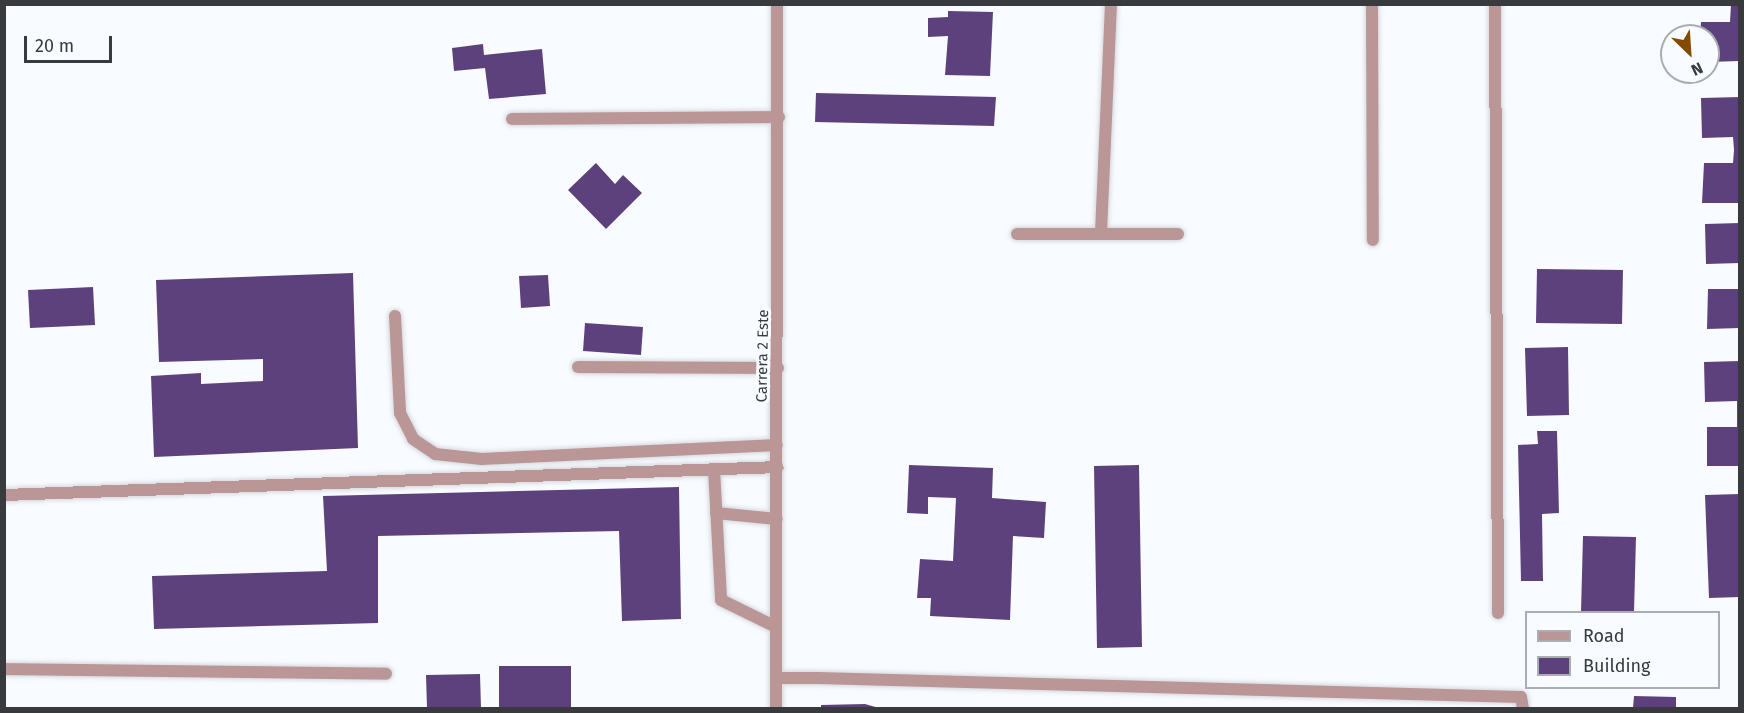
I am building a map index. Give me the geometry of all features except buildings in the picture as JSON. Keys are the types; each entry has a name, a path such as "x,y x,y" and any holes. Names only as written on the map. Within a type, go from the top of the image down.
{"street":[{"name":"Carrera 2 Este","path":"776,708 779,117 777,4"},
{"path":"1101,233 1111,4"},
{"path":"1372,4 1373,240"},
{"path":"1495,4 1498,613"},
{"path":"512,119 779,117"},
{"path":"1017,234 1178,234"},
{"path":"396,316 400,413 413,439 435,454 482,459 777,446"},
{"path":"578,367 778,368"},
{"path":"4,495 777,467"},
{"path":"714,469 721,600 776,627"},
{"path":"716,513 777,519"},
{"path":"4,669 386,674"},
{"path":"776,678 1522,703"}]}
